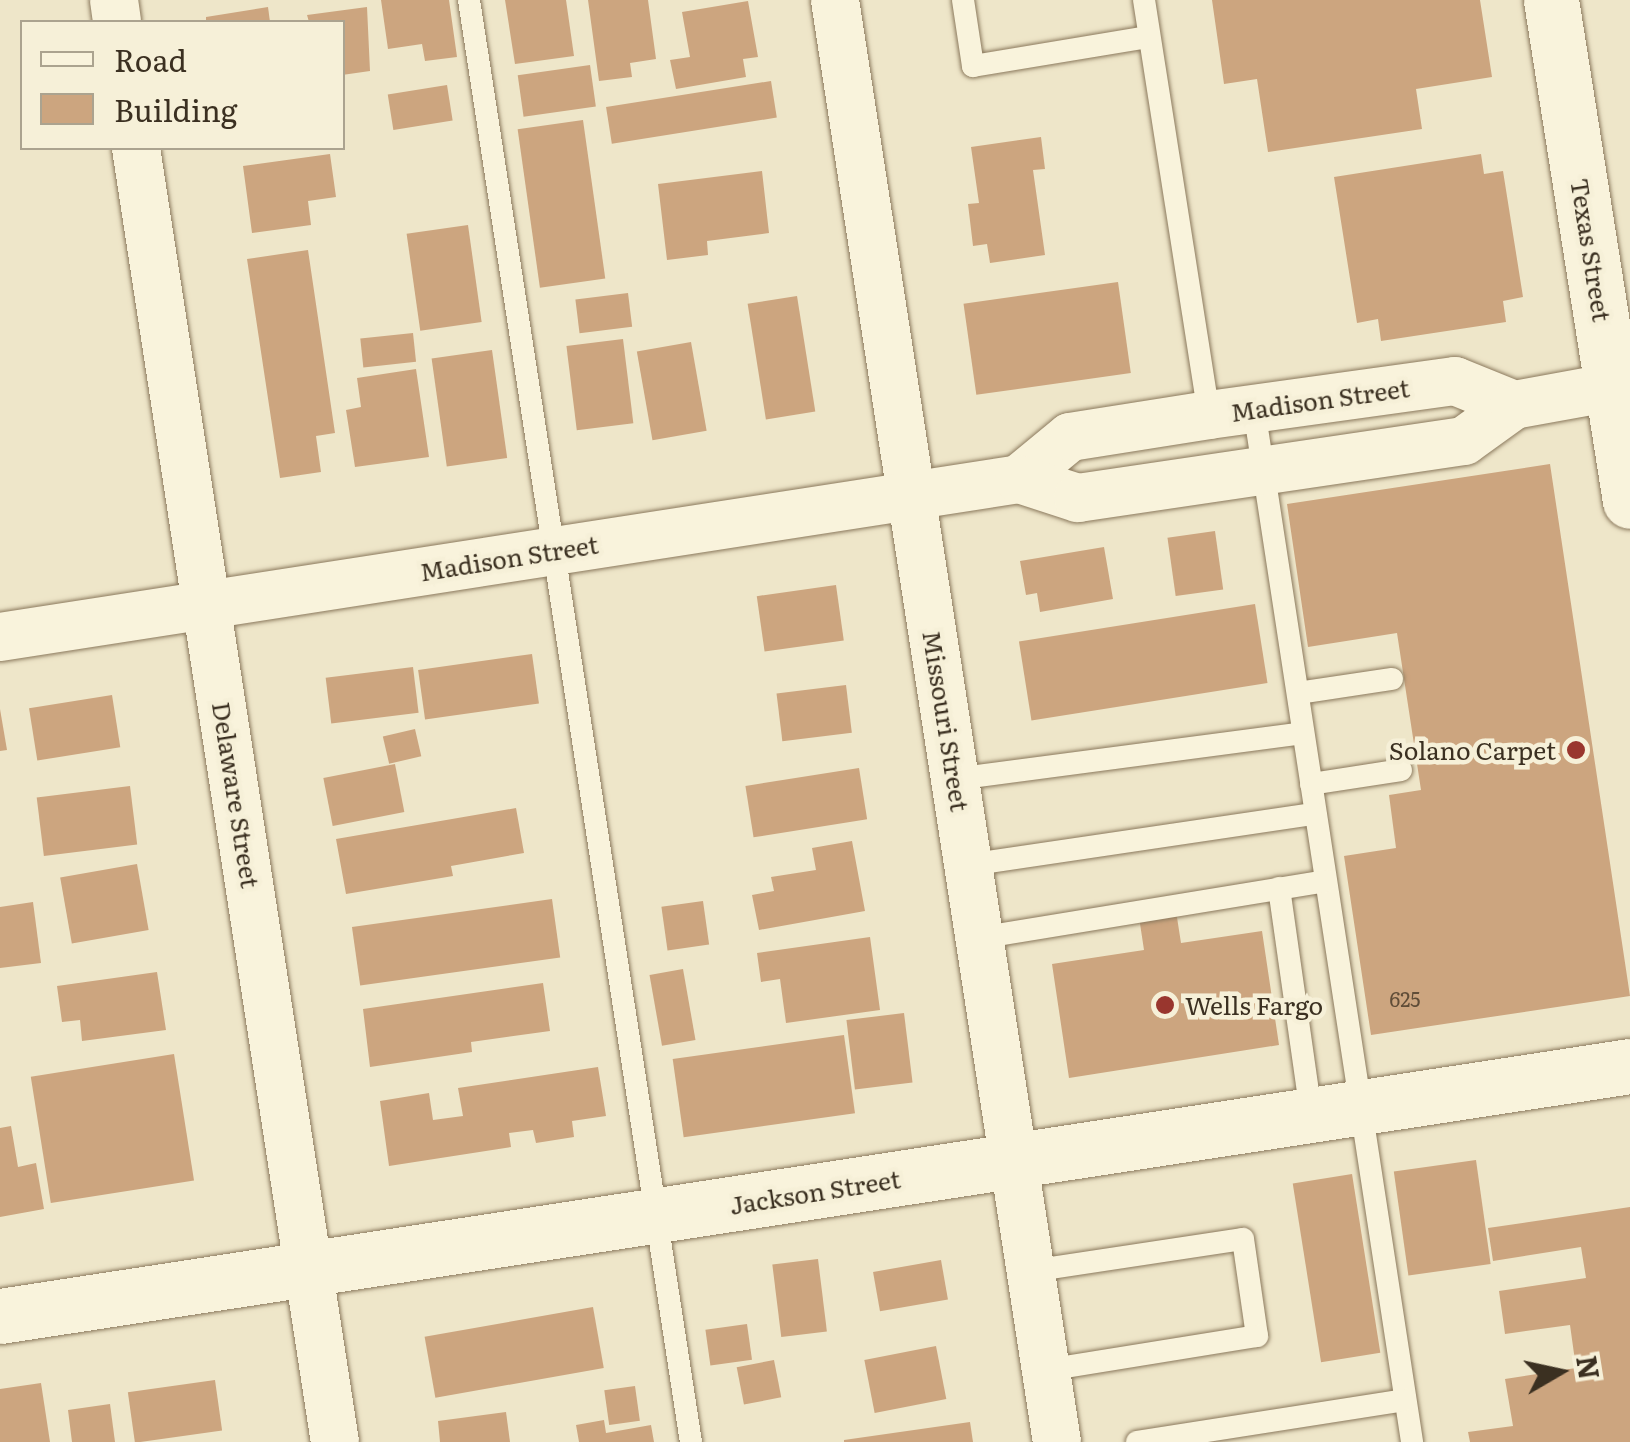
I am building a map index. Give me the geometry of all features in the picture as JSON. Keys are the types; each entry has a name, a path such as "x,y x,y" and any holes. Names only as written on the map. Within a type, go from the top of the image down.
{"street":[{"name":"Missouri Street","path":"835,0 1057,1442"},
{"name":"Texas Street","path":"1550,0 1622,385 1630,501"},
{"name":"Delaware Street","path":"136,150 335,1442"},
{"name":"Madison Street","path":"1019,480 1070,437 1232,412 1454,381 1514,405"},
{"name":"Madison Street","path":"0,637 1019,480 1078,498 1464,441 1514,405 1622,385"},
{"name":"Jackson Street","path":"0,1316 1630,1066"}],"lane":[{"path":"469,0 691,1442"},
{"path":"963,0 973,66 1150,38"},
{"path":"1144,0 1232,412 1264,470 1325,881 1336,1114"},
{"path":"1298,693 1392,679"},
{"path":"955,779 1303,733"},
{"path":"1311,784 1401,770"},
{"path":"968,864 1315,814"},
{"path":"978,938 1325,881"},
{"path":"1279,888 1412,1442"},
{"path":"1031,1271 1243,1239 1257,1336 1046,1370"},
{"path":"1137,1442 1405,1400"}],"building":[{"path":"381,0 449,0 457,57 425,61 422,44 388,49"},
{"path":"505,0 566,0 574,56 515,64"},
{"path":"588,0 648,0 656,59 630,63 632,77 599,81"},
{"path":"1212,0 1480,0 1492,77 1416,89 1422,129 1268,152 1257,79 1224,84"},
{"path":"748,1 758,57 743,59 746,77 676,89 670,60 690,57 682,12"},
{"path":"268,7 270,20 206,20"},
{"path":"367,7 370,71 345,75 345,20 308,20 307,15"},
{"path":"590,65 596,107 524,117 518,75"},
{"path":"771,81 777,118 612,144 606,107"},
{"path":"447,85 453,121 393,130 388,94"},
{"path":"583,120 605,278 540,288 518,129"},
{"path":"1041,137 1045,169 1033,170 1045,255 990,263 987,244 973,246 968,204 979,203 971,147"},
{"path":"330,154 336,197 308,201 311,225 252,233 243,166"},
{"path":"1481,154 1484,174 1503,171 1523,297 1503,301 1506,322 1381,341 1378,319 1357,323 1334,177"},
{"path":"762,171 769,233 707,241 708,255 667,260 658,184"},
{"path":"468,225 482,322 420,331 407,234"},
{"path":"308,250 335,433 316,436 321,472 280,478 247,259"},
{"path":"1118,282 1131,373 976,395 964,304"},
{"path":"628,293 632,327 580,333 575,299"},
{"path":"797,296 815,412 766,419 748,304"},
{"path":"413,333 416,362 363,367 360,339"},
{"path":"623,339 633,423 577,430 566,346"},
{"path":"691,342 707,431 652,440 637,352"},
{"path":"492,350 507,458 447,466 432,358"},
{"path":"416,369 429,457 355,467 346,410 361,407 357,378"},
{"path":"1550,464 1630,996 1371,1035 1344,856 1396,848 1389,795 1421,790 1397,633 1308,647 1287,504"},
{"path":"1215,531 1223,589 1176,596 1167,538"},
{"path":"1104,547 1113,599 1040,612 1037,593 1026,595 1020,561"},
{"path":"836,585 844,640 765,652 757,596"},
{"path":"1255,604 1268,683 1031,720 1019,641"},
{"path":"532,654 539,704 425,720 418,670"},
{"path":"413,667 419,713 331,723 326,678"},
{"path":"846,685 852,733 782,741 777,694"},
{"path":"112,695 120,747 37,760 29,708"},
{"path":"0,709 7,750 0,751"},
{"path":"415,729 421,756 389,764 383,736"},
{"path":"395,764 404,812 333,826 323,778"},
{"path":"859,768 867,819 754,837 745,786"},
{"path":"130,786 137,845 44,856 37,797"},
{"path":"516,808 524,853 451,866 453,876 346,894 336,839"},
{"path":"852,841 865,911 759,930 752,895 774,891 771,877 816,870 812,848"},
{"path":"137,864 149,930 72,944 60,878"},
{"path":"552,899 560,957 360,986 352,927"},
{"path":"703,901 709,945 668,950 661,907"},
{"path":"33,902 41,963 0,968 0,907"},
{"name":"Wells Fargo","path":"1176,911 1181,943 1262,931 1279,1045 1069,1078 1052,964 1144,950 1139,917"},
{"path":"870,937 880,1010 786,1023 780,979 761,982 757,953"},
{"path":"683,969 696,1040 662,1046 650,975"},
{"path":"157,972 166,1030 82,1041 80,1020 62,1022 57,986"},
{"path":"543,983 550,1031 471,1042 472,1052 370,1067 363,1009"},
{"path":"904,1013 913,1082 855,1090 846,1020"},
{"path":"844,1035 855,1113 684,1137 673,1059"},
{"path":"174,1054 194,1180 51,1203 31,1077"},
{"path":"598,1067 606,1116 572,1121 574,1137 536,1143 533,1130 509,1133 511,1147 389,1166 380,1101 429,1093 433,1120 463,1116 458,1088"},
{"path":"11,1126 18,1167 36,1163 44,1209 0,1217 0,1128"},
{"path":"1476,1160 1491,1264 1408,1276 1394,1172"},
{"path":"1352,1174 1380,1353 1321,1362 1293,1183"},
{"path":"1630,1207 1630,1442 1470,1442 1468,1432 1513,1426 1505,1379 1576,1368 1570,1325 1505,1334 1499,1291 1586,1278 1581,1247 1493,1261 1488,1228"},
{"path":"818,1259 827,1331 781,1337 772,1265"},
{"path":"941,1260 948,1299 880,1311 873,1272"},
{"path":"593,1307 604,1368 435,1398 425,1337"},
{"path":"747,1324 752,1360 710,1365 705,1330"},
{"path":"936,1346 946,1399 875,1413 864,1360"},
{"path":"774,1360 781,1397 744,1405 737,1367"},
{"path":"215,1380 222,1431 135,1442 128,1392"},
{"path":"41,1383 50,1442 0,1442 0,1389"},
{"path":"635,1386 640,1421 609,1425 604,1390"},
{"path":"110,1404 115,1442 72,1442 68,1410"},
{"path":"506,1412 510,1442 440,1442 438,1421"},
{"path":"604,1420 606,1433 651,1425 654,1442 579,1442 576,1425"},
{"path":"970,1422 973,1442 844,1442 844,1440"}],"place":[{"name":"Solano Carpet","path":"1576,750"},
{"name":"Wells Fargo","path":"1165,1005"}]}
